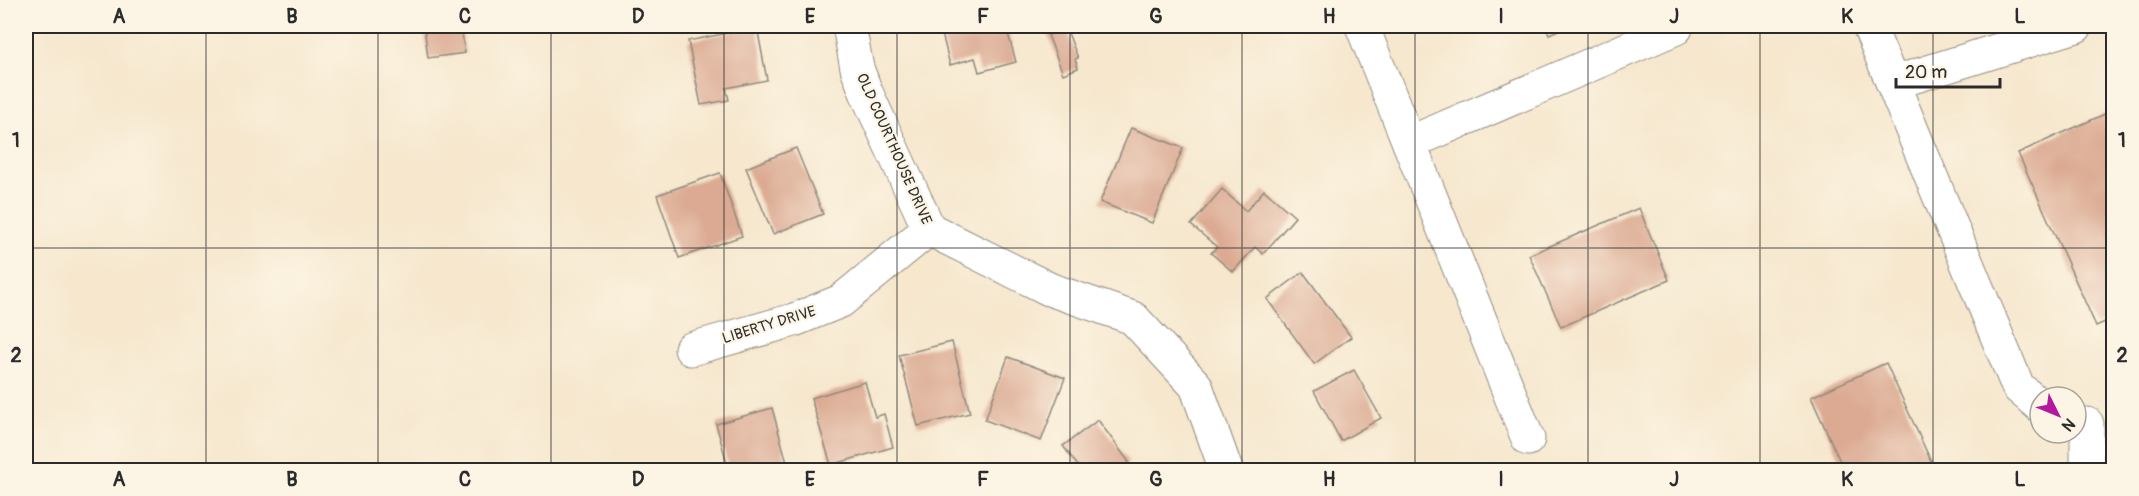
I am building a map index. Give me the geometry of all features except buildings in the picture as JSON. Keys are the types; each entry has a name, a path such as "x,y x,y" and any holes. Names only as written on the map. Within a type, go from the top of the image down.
{"street":[{"name":"OLD COURTHOUSE DRIVE","path":"849,26 857,68 866,92 929,230 1049,289 1132,318 1196,386 1227,471"},
{"path":"1362,26 1528,440"},
{"path":"1869,26 2018,387 2028,396"},
{"path":"1893,83 2076,26"},
{"path":"1409,143 1677,28"},
{"name":"LIBERTY DRIVE","path":"691,349 794,320 841,301 929,230"},
{"path":"2087,471 2092,425"}]}
